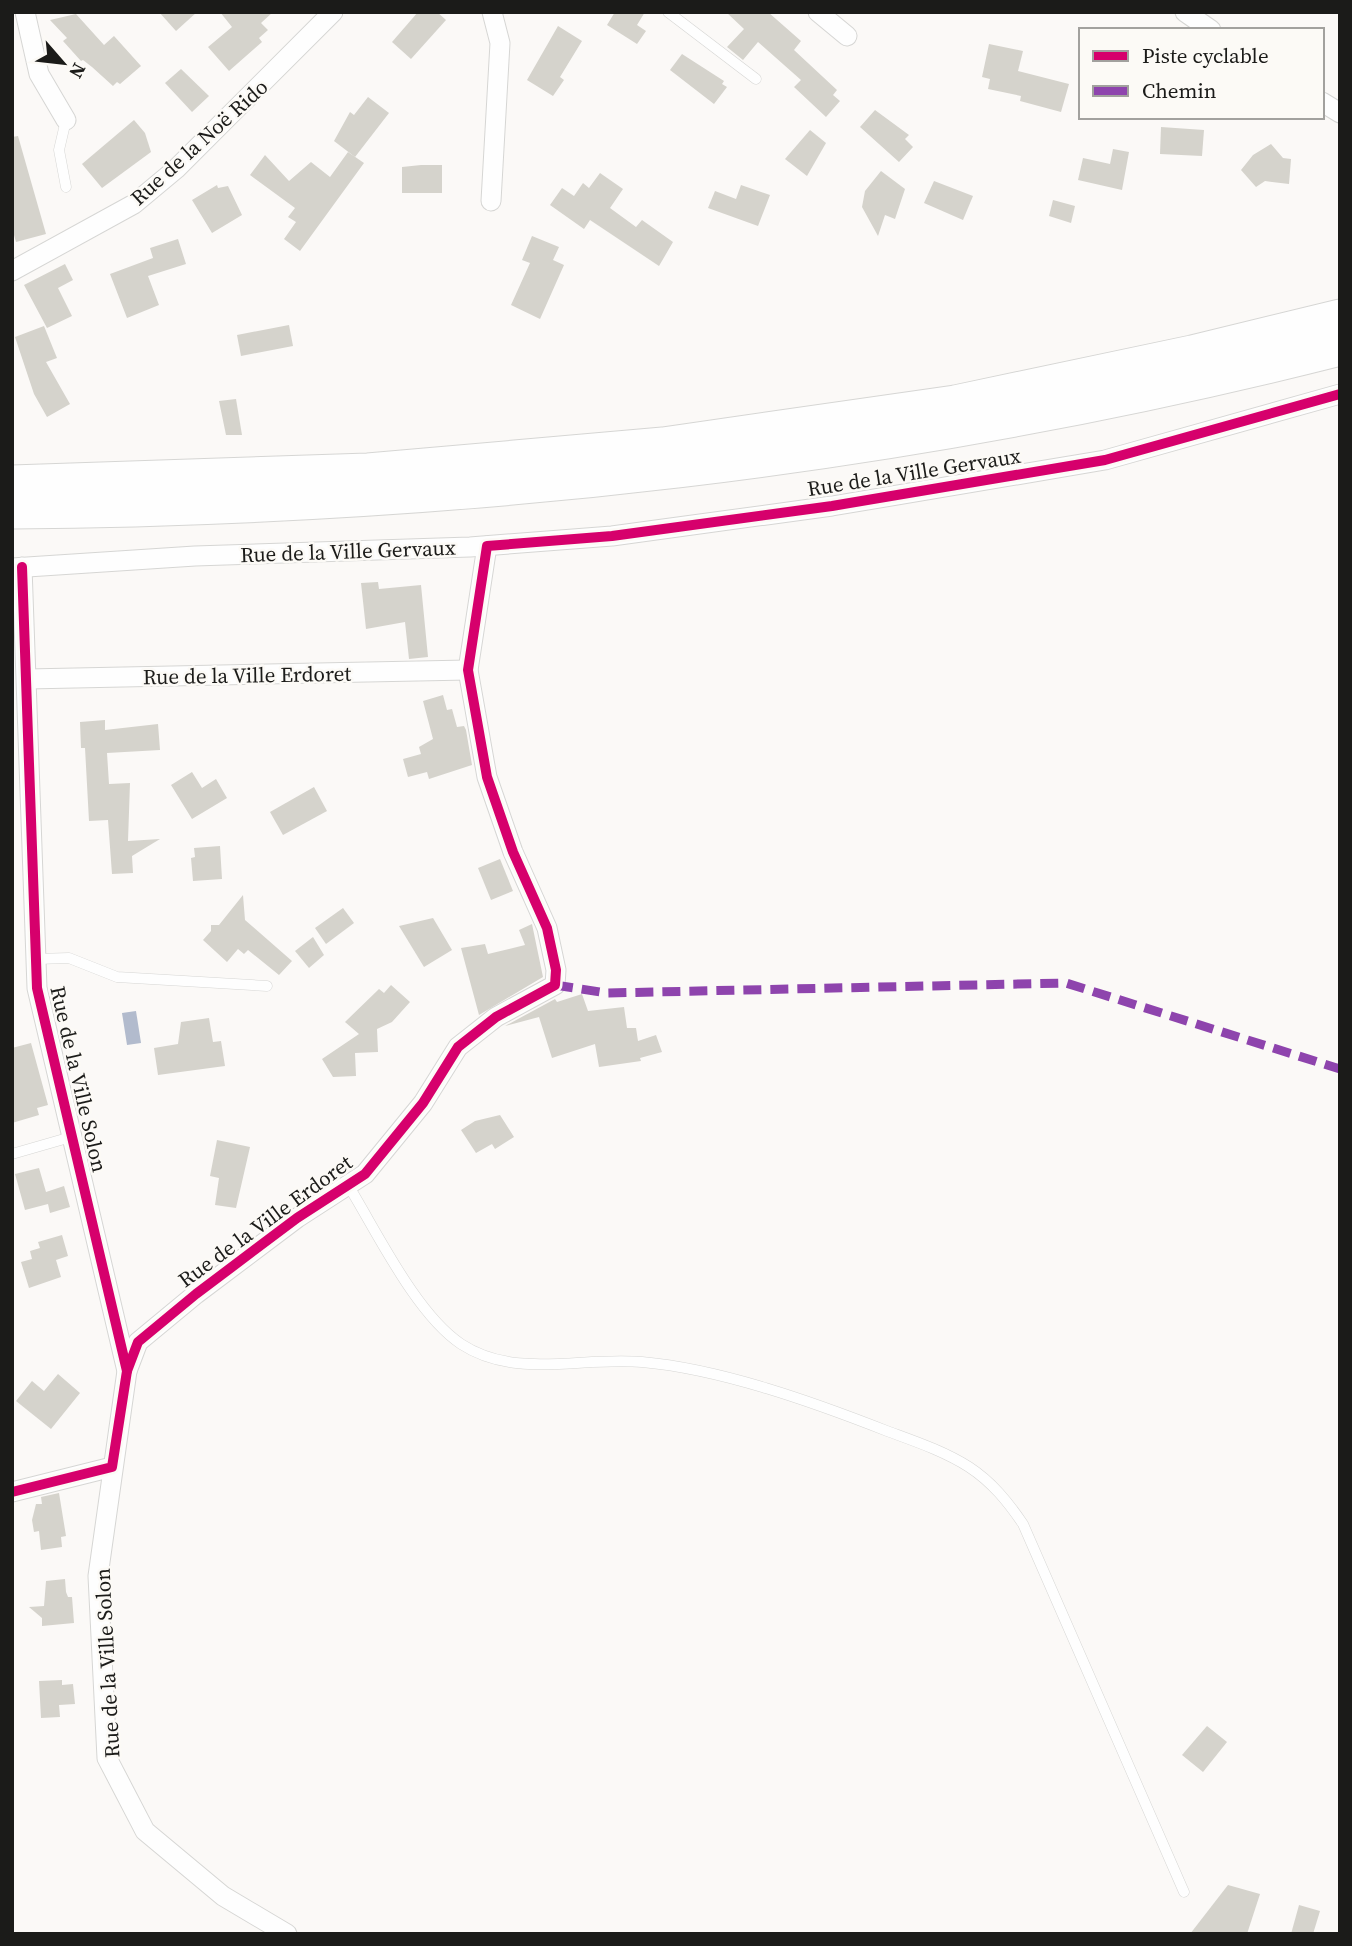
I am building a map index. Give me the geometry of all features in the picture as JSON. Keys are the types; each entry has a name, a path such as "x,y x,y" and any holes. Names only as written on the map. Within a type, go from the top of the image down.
{"highway":[{"path":"12,482 368,470 663,444 955,402 1166,358 1340,316"},
{"path":"12,512 146,511 415,498 498,492 759,462 893,442 1126,399 1340,349"}],"street":[{"path":"24,12 39,74 66,120"},
{"name":"Rue de la Noë Rido","path":"12,271 134,204 176,169 334,12"},
{"path":"491,201 500,43 492,12"},
{"path":"818,12 846,36"},
{"path":"1185,12 1208,28"},
{"path":"1324,103 1340,113"},
{"name":"Rue de la Ville Gervaux","path":"17,568 195,556 486,546 612,536 832,506 1105,460 1340,394"},
{"name":"Rue de la Ville Erdoret","path":"127,1371 138,1342 222,1272 365,1174 423,1103 458,1047 496,1017 555,985 556,970 547,928 513,852 487,777 468,670 486,546"},
{"name":"Rue de la Ville Solon","path":"17,568 27,679 37,988 127,1371 98,1576 107,1758 145,1831 223,1896 287,1934"},
{"name":"Rue de la Ville Erdoret","path":"27,679 468,670"},
{"path":"12,1492 113,1467"}],"lane":[{"path":"668,12 756,79"},
{"path":"66,120 59,150 66,187"},
{"path":"36,958 69,958 117,977 267,986"},
{"path":"12,1154 71,1137"},
{"path":"348,1185 430,1318 461,1344 493,1358 529,1365 642,1362 740,1381 849,1416 936,1450 968,1466 989,1482 1010,1504 1029,1536 1184,1892"}],"water":[{"path":"136,1011 141,1043 127,1045 122,1013"}],"building":[{"path":"159,12 197,12 176,31"},
{"path":"220,12 273,12 261,23 268,30 259,38 262,42 229,71 208,47 232,27"},
{"path":"418,12 437,12 446,20 411,59 392,42"},
{"path":"615,12 645,12 637,25 646,31 637,44 607,25"},
{"path":"726,12 768,12 801,41 794,50 837,90 833,95 840,101 826,117 794,87 801,80 758,42 743,60 727,47 744,29"},
{"path":"76,14 104,45 114,36 141,66 120,84 117,82 113,86 81,61 63,41 67,38 50,20"},
{"path":"558,26 582,41 560,77 564,80 553,96 527,80"},
{"path":"989,44 1023,51 1018,71 1069,84 1061,112 1020,101 1021,96 988,89 990,79 982,77"},
{"path":"682,54 724,81 722,84 727,87 714,104 670,70"},
{"path":"181,69 209,96 192,112 165,83"},
{"path":"368,97 389,113 355,157 334,141 350,112 354,115"},
{"path":"875,110 909,135 905,139 913,147 899,162 860,127"},
{"path":"134,120 145,133 151,152 102,188 82,164"},
{"path":"1161,127 1204,130 1202,156 1160,154"},
{"path":"810,130 826,143 807,176 785,159"},
{"path":"18,136 46,234 16,242 12,228 12,137"},
{"path":"1271,144 1283,158 1291,159 1289,184 1265,181 1256,187 1241,170 1253,155"},
{"path":"1113,149 1129,152 1122,190 1078,180 1083,158 1110,164"},
{"path":"348,152 364,163 300,251 284,239 296,222 288,217 295,208 250,175 265,155 289,181 311,162 330,177"},
{"path":"442,165 442,193 402,193 402,167"},
{"path":"881,171 905,189 895,219 885,215 878,236 862,207 865,191"},
{"path":"600,173 623,189 610,208 636,227 642,220 673,242 659,266 590,220 584,229 550,205 562,188 574,196 583,183 589,188"},
{"path":"934,181 973,196 963,220 924,203"},
{"path":"217,185 218,188 228,186 242,215 212,233 192,200"},
{"path":"741,185 770,195 758,226 708,208 715,191 736,199"},
{"path":"1053,200 1075,206 1071,223 1049,216"},
{"path":"532,236 559,247 553,260 564,265 540,319 511,305 530,263 522,260"},
{"path":"178,239 186,264 148,276 159,305 127,318 110,274 153,258 150,248"},
{"path":"65,264 73,280 58,288 72,316 47,328 24,285"},
{"path":"289,325 293,346 241,356 237,335"},
{"path":"44,326 57,358 46,362 70,404 47,417 34,394 15,337"},
{"path":"236,399 242,435 226,435 219,401"},
{"path":"378,582 379,589 421,585 428,657 409,659 405,622 366,629 361,583"},
{"path":"443,695 447,710 452,709 457,727 464,726 466,730 472,765 429,779 427,772 408,777 403,759 421,754 419,747 433,739 423,701"},
{"path":"105,720 105,730 158,724 160,750 107,753 109,784 130,783 128,841 160,839 132,856 133,873 112,874 108,820 89,821 85,748 81,748 80,722"},
{"path":"192,772 202,788 216,779 227,798 192,819 171,785"},
{"path":"314,787 327,811 283,835 270,812"},
{"path":"220,846 222,879 193,881 191,858 195,857 194,848"},
{"path":"500,859 513,891 491,900 478,868"},
{"path":"243,895 245,920 292,961 279,975 248,950 244,954 238,949 227,962 203,940 211,931 211,925 219,925"},
{"path":"343,908 354,923 326,944 315,928"},
{"path":"433,918 452,950 424,967 399,926"},
{"path":"532,924 543,977 479,1015 461,948 485,944 488,954 525,945 519,930"},
{"path":"313,937 324,955 309,968 295,951"},
{"path":"391,985 410,1002 392,1022 377,1029 378,1052 355,1053 356,1076 333,1077 322,1059 359,1034 345,1022 379,989 384,993"},
{"path":"582,994 588,1011 624,1007 627,1028 636,1028 638,1041 656,1035 662,1052 640,1058 641,1061 599,1067 595,1044 552,1058 539,1017 505,1026 555,999 557,1002"},
{"path":"209,1018 213,1042 221,1041 225,1066 158,1075 154,1048 178,1044 181,1022"},
{"path":"31,1043 48,1105 37,1108 39,1115 12,1123 12,1048"},
{"path":"500,1115 514,1137 495,1149 492,1144 476,1153 461,1130 475,1121"},
{"path":"217,1140 250,1147 236,1208 215,1205 219,1178 210,1176"},
{"path":"39,1168 46,1192 64,1186 70,1207 50,1213 48,1204 25,1210 15,1174"},
{"path":"62,1235 68,1256 56,1260 61,1277 29,1288 21,1262 32,1259 30,1251 40,1248 38,1242"},
{"path":"58,1374 80,1393 51,1429 16,1401 32,1381 44,1391"},
{"path":"59,1493 66,1536 61,1537 62,1547 41,1550 39,1531 34,1532 32,1520 36,1504 42,1504 41,1497"},
{"path":"65,1579 66,1592 68,1597 72,1597 74,1623 42,1626 42,1618 29,1607 44,1606 46,1581"},
{"path":"62,1680 62,1685 73,1684 75,1704 59,1705 60,1717 41,1718 39,1681"},
{"path":"1207,1726 1227,1742 1203,1772 1182,1755"},
{"path":"1228,1885 1260,1894 1247,1934 1190,1934"},
{"path":"1299,1905 1320,1911 1313,1934 1291,1934"}],"marked path":[{"path":"555,985 607,993 1066,983 1340,1069"}],"cycle path":[{"path":"127,1371 138,1342 196,1294 297,1218 365,1174 423,1103 458,1047 496,1017 555,985 556,970 547,928 513,852 487,777 468,670 487,546 612,536 832,506 1105,460 1340,394"},
{"path":"12,1492 112,1467 127,1371 37,988 22,567"}]}
